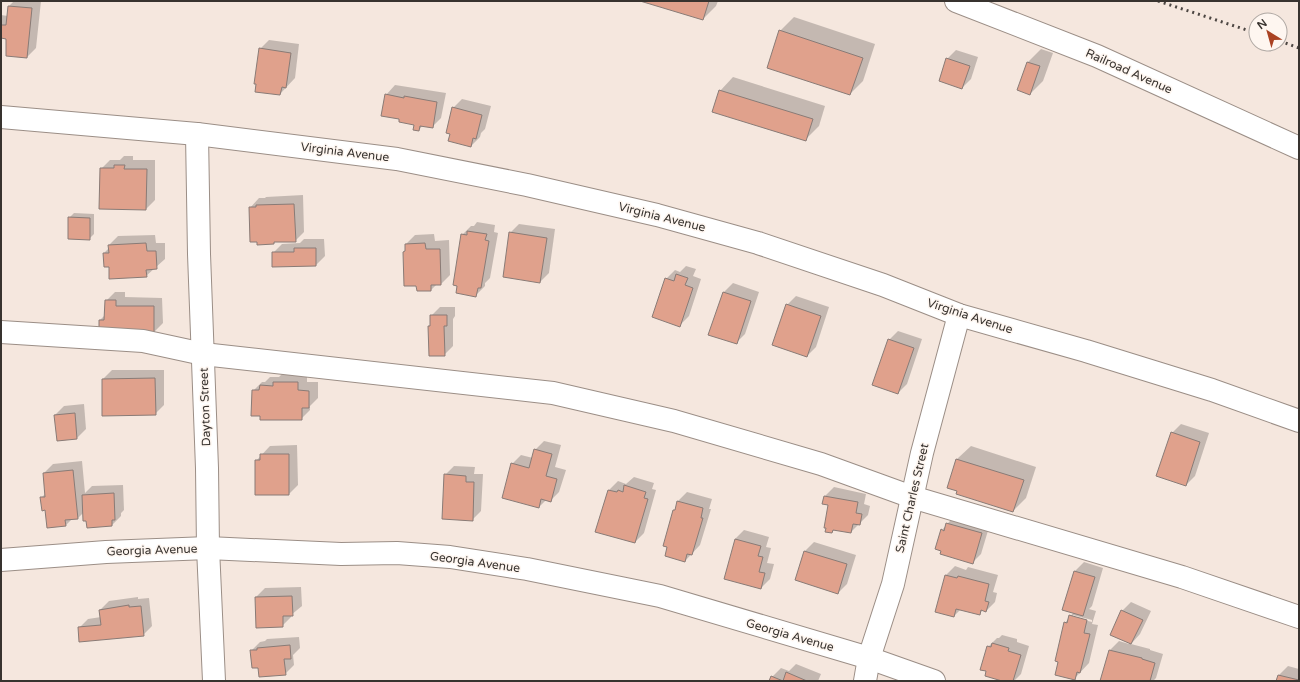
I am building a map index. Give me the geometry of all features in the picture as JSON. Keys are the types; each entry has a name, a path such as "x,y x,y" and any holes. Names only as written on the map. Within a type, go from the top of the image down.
{"street":[{"name":"Railroad Avenue","path":"956,1 1097,56 1299,148"},
{"name":"Virginia Avenue","path":"1,117 197,134 397,159 527,185 657,215 758,243 883,285 959,315 1086,351 1212,390 1299,421"},
{"name":"Dayton Street","path":"197,134 208,548 214,681"},
{"name":"Saint Charles Street","path":"865,681 869,658 893,584 922,453 959,315"},
{"path":"1,332 143,340 203,354 553,393 674,421 821,464 912,497 1182,577 1299,617"},
{"name":"Georgia Avenue","path":"1,560 106,552 208,548 341,554 397,553 450,557 527,569 660,596 869,658 934,681"}],"building":[{"path":"640,1 709,1 703,20"},
{"path":"8,6 32,8 27,58 6,56 6,39 1,38 1,25 6,25"},
{"path":"779,30 863,58 850,95 767,68"},
{"path":"259,48 291,53 286,88 282,87 280,95 255,92 256,84 254,84"},
{"path":"946,58 970,66 962,89 939,81"},
{"path":"1027,62 1040,66 1030,95 1017,90"},
{"path":"719,90 813,119 806,141 712,112"},
{"path":"385,94 437,102 433,128 420,126 419,131 413,130 414,125 399,122 399,119 381,116"},
{"path":"452,107 482,115 476,139 473,138 471,147 448,141 450,134 446,133"},
{"path":"114,165 125,165 124,169 147,169 146,210 99,209 100,168 114,168"},
{"path":"294,204 296,242 274,242 274,244 257,245 257,242 250,242 249,207 256,207 256,205"},
{"path":"68,217 90,218 90,240 68,239"},
{"path":"467,231 487,234 485,240 489,241 481,288 478,288 476,297 456,293 457,286 453,285 461,234 467,235"},
{"path":"509,232 547,238 540,283 503,277"},
{"path":"146,243 147,251 156,251 157,269 146,270 147,277 109,279 109,267 104,267 103,253 109,253 108,245"},
{"path":"425,243 426,249 440,249 441,285 431,285 431,291 417,291 416,286 404,286 403,252 405,251 405,244"},
{"path":"294,248 316,248 316,266 272,267 272,252 294,252"},
{"path":"676,274 688,278 685,285 693,288 680,327 652,317 665,278 674,281"},
{"path":"723,292 751,301 737,344 708,335"},
{"path":"105,300 116,300 116,306 154,306 154,333 99,329 99,320 104,320"},
{"path":"786,304 821,316 807,357 772,345"},
{"path":"430,315 447,315 447,326 444,326 445,356 429,356 428,326 430,326"},
{"path":"888,339 914,348 898,394 872,385"},
{"path":"155,378 156,415 102,416 102,379"},
{"path":"273,382 298,382 298,390 309,391 309,408 302,408 302,420 260,420 260,416 251,416 252,390 259,390 260,385 273,386"},
{"path":"75,413 77,439 57,441 54,415"},
{"path":"1171,432 1200,442 1186,486 1156,476"},
{"path":"534,449 552,454 546,476 557,479 551,502 541,499 539,508 502,498 511,463 529,468"},
{"path":"260,454 289,454 289,495 255,495 255,460 260,460"},
{"path":"956,459 1024,480 1013,512 956,494 957,491 947,488"},
{"path":"73,470 78,519 65,520 66,526 47,528 45,510 42,511 40,497 45,497 43,473"},
{"path":"444,474 466,476 466,482 474,482 473,521 442,519"},
{"path":"624,485 646,492 644,498 648,499 635,543 595,532 608,490 617,492 618,490 623,492"},
{"path":"114,493 115,520 112,520 112,526 87,528 86,521 83,521 82,495"},
{"path":"824,496 858,502 856,513 862,514 860,525 853,524 851,533 833,530 832,533 825,532 826,528 824,528 828,505 822,504"},
{"path":"677,501 703,508 701,518 703,518 692,555 687,554 685,562 665,556 667,547 663,546"},
{"path":"946,523 982,533 973,564 940,554 941,551 935,549 941,529 944,531"},
{"path":"735,539 761,546 758,556 763,557 759,572 765,573 761,589 724,579"},
{"path":"804,551 847,564 838,594 795,580"},
{"path":"1074,571 1095,577 1083,616 1062,610"},
{"path":"945,575 957,578 958,576 989,584 985,601 989,602 986,612 981,610 980,615 956,609 954,617 935,612"},
{"path":"292,596 293,616 283,616 283,627 256,628 255,597"},
{"path":"129,605 129,607 141,606 144,636 79,642 78,627 101,625 99,610"},
{"path":"1121,610 1143,620 1131,644 1110,635"},
{"path":"1069,615 1087,620 1084,633 1090,634 1080,673 1077,672 1075,680 1055,675 1058,662 1055,661 1064,622 1067,623"},
{"path":"992,643 1009,648 1008,651 1021,655 1013,681 1002,681 985,676 986,671 980,670 987,646 991,647"},
{"path":"290,645 291,659 284,659 286,675 259,677 258,668 252,668 250,650"},
{"path":"1109,650 1142,658 1155,663 1150,681 1100,681"},
{"path":"786,672 807,681 783,681"},
{"path":"1278,675 1299,680 1299,681 1276,681"},
{"path":"771,676 783,681 769,681"}],"railway":[{"path":"1158,1 1248,30"},
{"path":"1288,44 1299,48"}]}
